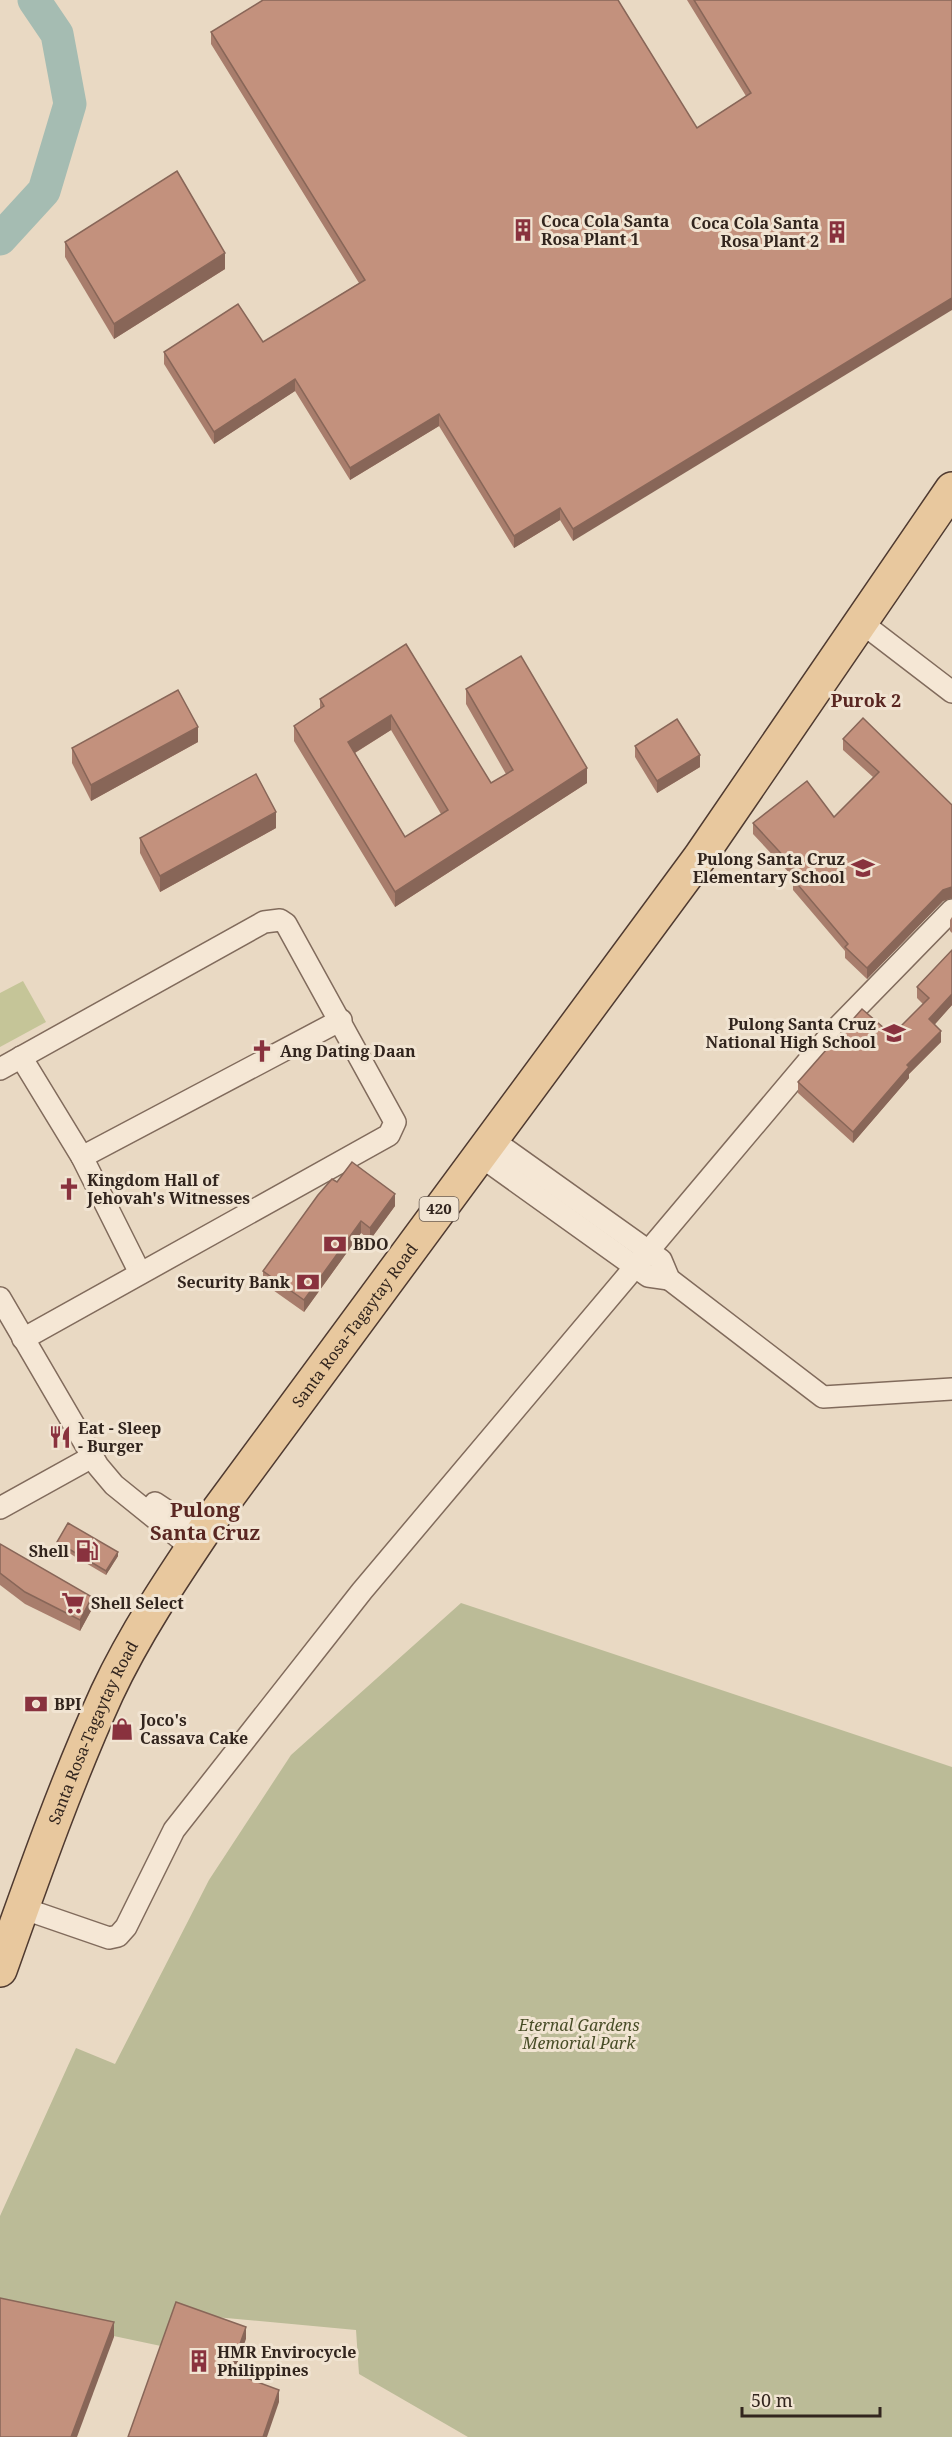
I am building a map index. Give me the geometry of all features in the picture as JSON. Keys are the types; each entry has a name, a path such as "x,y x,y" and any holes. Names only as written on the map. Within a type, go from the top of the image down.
{"main road":[{"name":"Santa Rosa-Tagaytay Road","path":"0,1970 22,1908 108,1692 151,1610 197,1541 686,876 952,489"}],"street":[{"path":"862,623 952,692"},
{"path":"22,1908 109,1938 118,1936 126,1927 174,1830 362,1592 832,1033 952,910"},
{"path":"0,1069 264,922 272,921 286,924 341,1020 395,1122 389,1135 22,1340"},
{"path":"82,1157 341,1020"},
{"path":"21,1057 82,1157 140,1273"},
{"path":"485,1147 641,1259 661,1260 669,1279 823,1397 952,1389"},
{"path":"0,1298 22,1340 98,1465 119,1478 197,1541"},
{"path":"0,1508 98,1465"}],"green space":[{"path":"23,981 46,1022 0,1047 0,993"},
{"name":"Eternal Gardens Memorial Park","path":"461,1603 952,1767 952,2437 468,2437 359,2374 356,2330 172,2313 161,2346 0,2312 0,2216 76,2048 115,2064 209,1880 291,1755"}],"building":[{"name":"Coca Cola Santa Rosa Plant 1","path":"263,0 618,0 697,128 751,93 694,0 952,0 952,298 573,529 560,508 514,536 439,414 350,468 295,379 214,432 164,352 238,304 263,342 365,280 211,32"},
{"path":"177,171 225,253 114,324 65,242"},
{"path":"406,644 491,783 513,770 466,689 521,656 587,768 395,892 294,726 324,706 320,699","holes":["391,715 448,810 405,837 348,742"]},
{"path":"178,690 198,727 91,785 72,748"},
{"name":"Pulong Santa Cruz Elementary School","path":"863,718 952,805 952,887 943,890 867,968 845,947 848,944 793,879 800,874 753,823 807,781 834,817 879,772 843,739"},
{"path":"677,719 700,755 657,781 635,746"},
{"path":"256,774 276,812 160,876 140,838"},
{"path":"952,950 952,994 929,1019 941,1031 907,1065 909,1067 853,1132 798,1082 862,1009 892,1035 929,998 917,987"},
{"path":"352,1162 395,1194 370,1228 361,1221 304,1300 263,1271 318,1195 332,1179 337,1182"},
{"name":"Shell","path":"68,1523 118,1552 106,1571 57,1542"},
{"path":"0,1544 92,1597 80,1620 25,1592 0,1573"},
{"path":"0,2298 114,2322 71,2437 0,2437"},
{"name":"HMR Envirocycle Philippines","path":"176,2302 246,2327 230,2372 279,2390 263,2437 128,2437"}],"waterway":[{"path":"0,239 44,191 70,104 57,34 34,0"}],"place":[{"name":"Coca Cola Santa Rosa Plant 1","path":"523,230"},
{"name":"Coca Cola Santa Rosa Plant 2","path":"837,232"},
{"name":"Pulong Santa Cruz Elementary School","path":"863,868"},
{"name":"Pulong Santa Cruz National High School","path":"894,1033"},
{"name":"Ang Dating Daan","path":"262,1051"},
{"name":"Kingdom Hall of Jehovah's Witnesses","path":"69,1189"},
{"name":"BDO","path":"335,1244"},
{"name":"Security Bank","path":"308,1282"},
{"name":"Eat - Sleep - Burger","path":"60,1437"},
{"name":"Shell","path":"87,1551"},
{"name":"Shell Select","path":"73,1603"},
{"name":"BPI","path":"36,1704"},
{"name":"Joco's Cassava Cake","path":"122,1729"},
{"name":"HMR Envirocycle Philippines","path":"199,2361"}],"district":[{"name":"Purok 2","path":"866,701"},
{"name":"Pulong Santa Cruz","path":"205,1522"}]}
